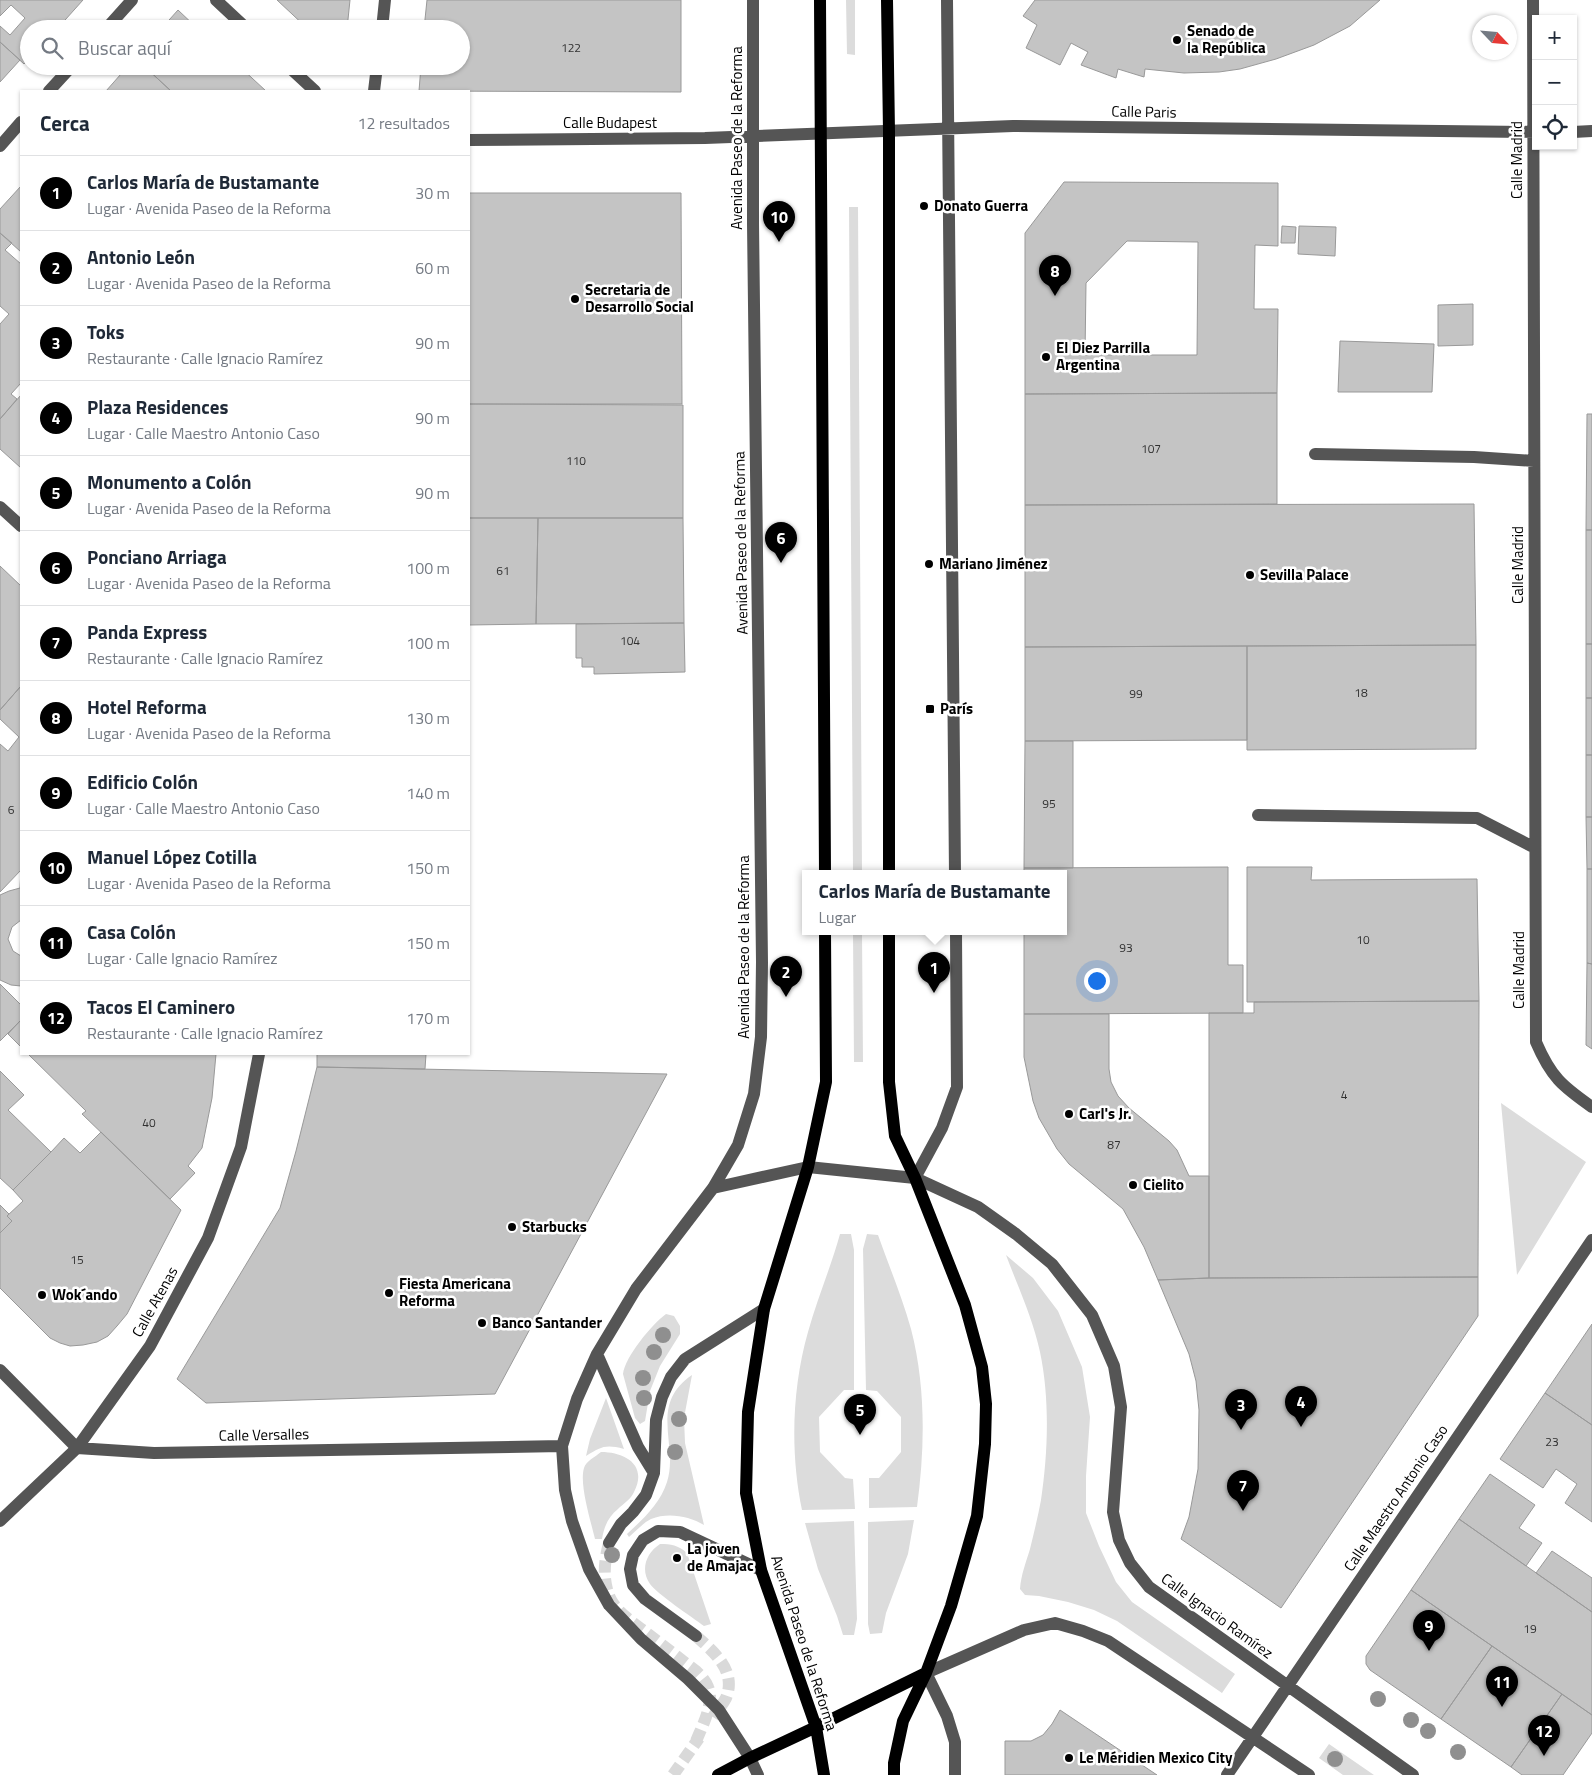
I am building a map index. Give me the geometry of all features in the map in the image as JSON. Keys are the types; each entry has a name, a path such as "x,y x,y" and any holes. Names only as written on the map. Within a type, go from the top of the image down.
{"main road":[{"path":"820,0 825,870"},
{"path":"887,0 889,131 889,870"},
{"name":"Avenida Paseo de la Reforma","path":"824,1775 816,1727 761,1570 746,1493 748,1412 764,1309 808,1167 826,1082 825,935"},
{"path":"889,935 889,1082 895,1136 915,1178 966,1305 982,1367 986,1404 986,1444 977,1516 951,1606 926,1673 903,1722 894,1763 894,1775"},
{"path":"718,1775 926,1673"}],"street":[{"path":"114,20 132,0"},
{"path":"216,0 237,20"},
{"path":"383,20 385,0"},
{"name":"Avenida Paseo de la Reforma","path":"753,0 752,136 762,962 761,1037 754,1094 738,1145 713,1188 673,1243 636,1289 597,1354 577,1399 562,1446 566,1490 572,1521 589,1569 609,1605 641,1639 705,1695 719,1710 750,1758 758,1775"},
{"path":"947,0 955,870"},
{"name":"Calle Madrid","path":"1533,0 1535,105"},
{"path":"51,90 64,75"},
{"path":"298,75 314,90"},
{"path":"374,90 376,75"},
{"path":"0,146 20,123"},
{"name":"Calle Paris","path":"752,136 1013,126 1532,132"},
{"path":"1577,132 1592,132"},
{"name":"Calle Budapest","path":"470,140 752,136"},
{"name":"Calle Madrid","path":"1535,150 1536,1042 1546,1065 1565,1088 1592,1107"},
{"path":"1315,454 1474,457 1534,461"},
{"path":"0,508 20,525"},
{"path":"1258,815 1477,818 1535,848"},
{"path":"915,1178 942,1128 956,1087 956,935"},
{"name":"Calle Atenas","path":"0,1521 76,1448 150,1346 208,1238 241,1147 259,1055"},
{"name":"Calle Ignacio Ramírez","path":"713,1188 808,1167 915,1178 978,1208 1016,1234 1052,1264 1092,1315 1114,1366 1121,1407 1113,1512 1119,1540 1130,1563 1149,1587 1413,1775"},
{"name":"Calle Maestro Antonio Caso","path":"1227,1775 1592,1240"},
{"path":"609,1543 621,1524 646,1495 654,1472 656,1420 662,1397 671,1377 685,1359 764,1309"},
{"path":"597,1354 638,1447 654,1472"},
{"path":"0,1370 76,1448"},
{"name":"Calle Versalles","path":"76,1448 154,1454 562,1446"},
{"path":"696,1636 645,1599 633,1585 630,1569 633,1555 643,1540 658,1530 680,1532 761,1570"},
{"path":"955,1775 954,1742 947,1716 926,1673 1024,1630 1055,1623 1108,1641 1308,1775"}],"shaded area":[{"path":"846,0 855,0 855,55 847,54"},
{"path":"849,207 858,207 862,870 853,870"},
{"path":"853,935 862,935 863,1062 854,1062"},
{"path":"1501,1103 1586,1162 1517,1275"},
{"path":"840,1234 851,1234 854,1250 854,1390 844,1390 819,1417 820,1452 845,1478 853,1479 855,1509 802,1510 794,1443 794,1420 799,1375 812,1320"},
{"path":"867,1234 878,1235 904,1305 916,1351 923,1418 922,1462 917,1507 869,1508 869,1478 879,1478 901,1452 901,1417 877,1391 866,1390 863,1249"},
{"path":"1006,1255 1033,1278 1058,1311 1082,1367 1090,1417 1086,1476 1086,1513 1116,1582 1132,1602 1235,1674 1222,1693 1117,1621 1094,1610 1068,1602 1025,1595 1020,1589 1041,1500 1045,1464 1047,1407 1043,1370 1037,1340"},
{"path":"666,1314 674,1316 680,1326 680,1334 660,1366 650,1391 645,1421 640,1424 635,1418 623,1374 629,1359 640,1341"},
{"path":"692,1375 684,1418 685,1443 704,1525 685,1517 664,1516 651,1519 629,1537 627,1534 650,1511 664,1490 670,1468 668,1412 671,1399 679,1387"},
{"path":"606,1398 624,1449 604,1447 586,1456 590,1439"},
{"path":"601,1452 618,1454 632,1462 638,1474 638,1483 631,1497 609,1519 602,1539 595,1539 586,1503 583,1475 587,1463"},
{"path":"914,1520 908,1554 886,1613 882,1633 870,1634 868,1624 868,1522"},
{"path":"854,1521 857,1619 854,1635 843,1635 818,1569 805,1523"},
{"path":"660,1544 674,1545 687,1553 711,1624 704,1626 650,1584 645,1573 646,1562 651,1552"},
{"path":"1329,1744 1374,1775 1343,1775 1319,1758"}],"building":[{"path":"0,0 83,0 65,20 23,20 25,18 11,5 0,16"},
{"path":"277,0 350,0 348,20 298,20"},
{"path":"427,0 681,0 681,92 419,90 420,75 470,75 470,20 425,20"},
{"name":"Senado de la República","path":"1035,0 1380,0 1350,26 1314,45 1276,59 1240,69 1219,72 1184,73 1145,69 1144,77 1118,69 1116,78 1081,65 1088,52 1071,43 1060,65 1026,48 1037,25 1023,16"},
{"path":"178,10 189,20 169,20"},
{"path":"20,24 20,60 0,42 0,26 10,35"},
{"path":"0,42 20,60 0,82"},
{"path":"120,75 154,75 170,90 107,90"},
{"path":"154,75 249,75 265,90 170,90"},
{"path":"1064,182 1278,183 1278,246 1255,245 1254,309 1278,309 1277,393 1025,394 1025,233","holes":["1127,241 1198,242 1197,355 1085,355 1086,283"]},
{"path":"20,187 20,251 0,233 0,209"},
{"name":"Secretaria de Desarrollo Social","path":"470,193 681,193 682,404 470,404"},
{"path":"1282,226 1296,227 1295,243 1281,243"},
{"path":"1299,226 1336,227 1335,256 1298,254"},
{"path":"0,233 12,243 5,250 20,263 20,384 11,394 17,399 0,419 0,324 9,314 0,306"},
{"path":"1473,304 1473,345 1438,346 1438,305"},
{"path":"1340,341 1434,344 1432,392 1338,392"},
{"path":"1277,393 1277,504 1025,505 1025,394"},
{"path":"20,396 20,467 0,449 0,419"},
{"path":"470,404 683,405 683,518 470,518"},
{"path":"1587,414 1592,414 1592,530 1586,530"},
{"name":"Sevilla Palace","path":"1474,504 1476,645 1025,647 1025,505"},
{"path":"470,518 538,518 536,624 470,625"},
{"path":"538,518 683,518 684,623 536,624"},
{"path":"1586,530 1592,530 1592,644 1586,644"},
{"path":"0,566 20,585 20,687 0,710"},
{"path":"684,623 685,672 594,674 594,667 582,667 582,658 576,658 576,624"},
{"path":"1586,644 1592,644 1592,698 1586,698"},
{"path":"1476,645 1476,749 1247,750 1247,646"},
{"path":"1247,646 1247,740 1025,741 1025,647"},
{"path":"20,687 20,871 0,892 0,744 8,751 19,737 0,719 0,710"},
{"path":"1586,698 1592,698 1592,755 1586,755"},
{"path":"1025,741 1073,741 1073,868 1024,868"},
{"path":"1586,755 1592,755 1592,817 1586,817"},
{"path":"1586,817 1592,817 1592,869 1587,869"},
{"path":"1228,867 1228,965 1243,965 1243,1013 1024,1014 1024,935 1067,935 1067,870 1024,870 1024,868"},
{"path":"1247,867 1312,867 1311,880 1477,879 1479,1001 1247,1002"},
{"path":"1587,869 1592,869 1592,964 1587,963"},
{"path":"20,888 20,921 12,927 8,939 13,951 20,955 20,986 11,985 0,980 0,895"},
{"path":"1587,963 1592,964 1592,1049 1586,1045"},
{"path":"0,984 20,1004 20,1021 0,1041"},
{"path":"1479,1001 1478,1277 1209,1278 1209,1013 1254,1013 1254,1002"},
{"path":"1024,1014 1109,1014 1109,1069 1111,1082 1118,1096 1177,1150 1189,1176 1209,1176 1209,1278 1158,1280 1144,1247 1123,1209 1069,1164 1057,1149 1039,1118 1033,1101 1024,1057"},
{"path":"20,1021 20,1046 8,1034"},
{"path":"29,1055 216,1055 212,1098 202,1148 188,1166 195,1173 170,1199 82,1114 86,1111"},
{"path":"317,1055 426,1055 425,1069 317,1067"},
{"name":"Fiesta Americana Reforma","path":"317,1067 667,1074 495,1394 206,1403 177,1379 280,1208"},
{"path":"0,1071 24,1095 8,1110 51,1152 13,1190 0,1178"},
{"path":"101,1132 181,1210 127,1314 108,1336 97,1342 70,1346 50,1338 0,1288 0,1233 12,1221 7,1216 23,1201 13,1190 64,1138 80,1153"},
{"path":"0,1205 9,1214 7,1216 12,1221 0,1233"},
{"path":"1478,1277 1478,1316 1281,1608 1181,1539 1189,1517 1198,1469 1199,1410 1196,1381 1189,1354 1158,1280 1209,1278"},
{"path":"1592,1324 1592,1425 1545,1393"},
{"path":"1545,1393 1592,1425 1592,1522 1565,1503 1577,1484 1556,1469 1543,1488 1500,1459"},
{"path":"1490,1474 1535,1505 1519,1528 1542,1543 1526,1566 1459,1519"},
{"path":"1459,1519 1592,1612 1592,1715 1411,1590"},
{"path":"1552,1551 1592,1578 1592,1612 1536,1573"},
{"path":"1411,1590 1492,1646 1441,1719 1370,1670 1366,1664 1366,1656"},
{"path":"1492,1646 1562,1694 1511,1767 1441,1719"},
{"path":"1562,1694 1592,1715 1592,1733 1563,1775 1522,1775 1511,1767"},
{"name":"Le Méridien Mexico City","path":"1060,1710 1157,1775 1005,1775 1005,1741 1031,1741 1043,1735"}],"tunnel":[{"path":"609,1543 605,1565 605,1579 608,1593 614,1605 628,1619 696,1671 707,1685 710,1694 709,1708 695,1744"},
{"path":"696,1636 722,1663 728,1679 729,1688 726,1698 713,1717"},
{"path":"673,1775 699,1738"}],"place":[{"name":"Senado de la República","path":"1177,40"},
{"name":"Donato Guerra","path":"924,206"},
{"name":"Manuel López Cotilla","path":"779,242"},
{"name":"Hotel Reforma","path":"1055,296"},
{"name":"Secretaria de Desarrollo Social","path":"575,299"},
{"name":"El Diez Parrilla Argentina","path":"1046,357"},
{"name":"Ponciano Arriaga","path":"781,563"},
{"name":"Mariano Jiménez","path":"929,564"},
{"name":"Sevilla Palace","path":"1250,575"},
{"name":"París","path":"930,709"},
{"name":"Carlos María de Bustamante","path":"934,993"},
{"name":"Antonio León","path":"786,997"},
{"name":"Carl's Jr.","path":"1069,1114"},
{"name":"Cielito","path":"1133,1185"},
{"name":"Starbucks","path":"512,1227"},
{"name":"Fiesta Americana Reforma","path":"389,1293"},
{"name":"Wok´ando","path":"42,1295"},
{"name":"Banco Santander","path":"482,1323"},
{"name":"Plaza Residences","path":"1301,1427"},
{"name":"Toks","path":"1241,1430"},
{"name":"Monumento a Colón","path":"860,1435"},
{"name":"Panda Express","path":"1243,1511"},
{"name":"La joven de Amajac","path":"677,1558"},
{"name":"Edificio Colón","path":"1429,1651"},
{"name":"Casa Colón","path":"1502,1707"},
{"name":"Tacos El Caminero","path":"1544,1756"},
{"name":"Le Méridien Mexico City","path":"1069,1758"}]}
